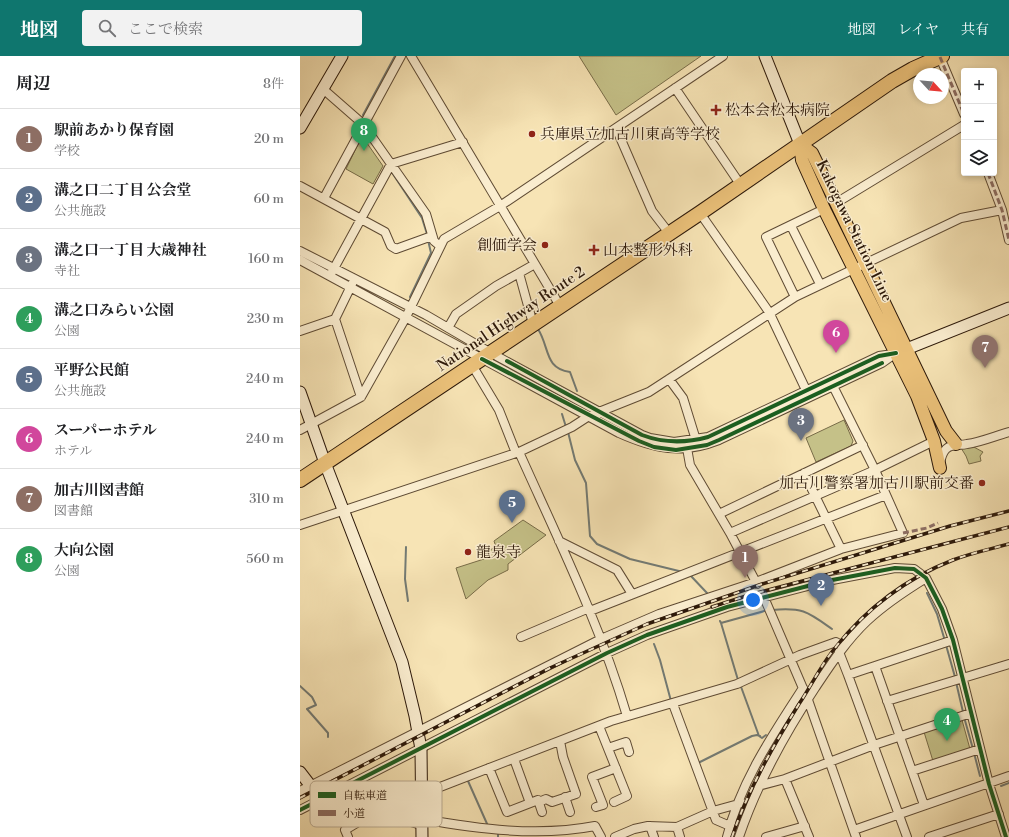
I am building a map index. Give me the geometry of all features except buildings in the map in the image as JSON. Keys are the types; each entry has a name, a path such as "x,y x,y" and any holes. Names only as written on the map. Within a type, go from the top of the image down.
{"highway":[{"name":"National Highway Route 2","path":"300,480 669,233 892,81 940,56"}],"main road":[{"name":"Kakogawa Station Line","path":"800,144 812,154 836,203 860,266 901,351 946,431 956,444"},
{"name":"Kakogawa Station Line","path":"800,144 802,160 824,208 860,266"},
{"name":"Kakogawa Station Line","path":"901,351 934,440 940,468"}],"street":[{"path":"300,128 342,56"},
{"path":"324,198 401,56"},
{"path":"411,56 560,306"},
{"path":"300,430 361,397 406,317 444,239 500,206 723,56"},
{"path":"765,56 800,144"},
{"path":"940,56 961,107"},
{"path":"675,88 740,184"},
{"path":"323,89 363,124 426,214 434,241 440,246"},
{"path":"836,203 961,127"},
{"path":"616,128 652,211 669,233"},
{"path":"329,276 391,164 463,142"},
{"path":"989,176 1002,210 1009,240"},
{"path":"300,186 385,232 391,246 396,249 432,236"},
{"path":"795,297 766,237 791,226 824,208"},
{"path":"300,524 517,453 572,427 589,416 649,392 769,312 820,284 961,218 1002,210"},
{"path":"700,212 769,312 806,390"},
{"path":"791,226 820,284"},
{"path":"300,251 448,328 482,359 598,412 650,438 674,442 696,440 708,437 879,356 901,351"},
{"path":"300,260 639,442 668,449 707,445 833,386 901,351 1009,308"},
{"path":"448,328 456,314 496,286 535,264"},
{"path":"519,273 533,324"},
{"path":"355,279 335,319 361,397"},
{"path":"300,331 335,319"},
{"path":"482,359 499,410 517,453 590,609 607,653 627,716"},
{"path":"669,379 683,398 696,440"},
{"path":"318,781 419,732 601,639 659,614 757,583 841,549 903,533 875,470 833,386"},
{"path":"300,392 325,463 402,662 419,732 422,781"},
{"path":"940,468 941,458 946,450 956,444 967,444 1009,432"},
{"path":"687,448 696,440"},
{"path":"730,533 816,497 875,470 934,440"},
{"path":"674,442 687,448"},
{"path":"719,514 863,445"},
{"path":"687,448 690,465 730,533 757,583"},
{"path":"804,473 841,549"},
{"path":"521,637 886,495"},
{"path":"559,541 617,570 632,594"},
{"path":"358,781 607,653 687,620 727,607 827,581 895,568 914,569 926,578 942,609 953,640 989,784 1006,837"},
{"path":"739,837 758,786 808,700 841,649 880,609 895,597 926,578"},
{"path":"764,597 808,700 855,833 924,804 989,784 1009,776"},
{"path":"848,675 953,640"},
{"path":"442,786 627,716 662,705 673,704 737,684 791,659 836,642 841,649 848,675 907,837"},
{"path":"887,701 962,677 1009,664"},
{"path":"875,666 924,804"},
{"path":"727,837 739,804 760,759 803,688"},
{"path":"673,704 716,820 730,826"},
{"path":"758,786 785,779 874,745 971,713"},
{"path":"599,726 627,796 614,802"},
{"path":"490,768 507,812 538,800 539,802 546,799 552,802 576,794 563,757 560,741"},
{"path":"608,748 626,742 629,752"},
{"path":"912,772 980,748"},
{"path":"514,759 530,803"},
{"path":"596,807 603,805 592,777 616,768"},
{"path":"300,772 310,785 300,791"},
{"path":"785,779 809,837"},
{"path":"565,797 570,812"},
{"path":"615,837 634,829 650,826 677,827 713,811 752,800"},
{"path":"539,802 542,812"},
{"path":"300,810 310,805"},
{"path":"929,837 999,814"},
{"path":"442,824 488,830 559,831 595,826 601,837"},
{"path":"650,826 654,837"},
{"path":"766,837 805,826"},
{"path":"348,837 345,830 350,827"},
{"path":"677,827 680,837"}],"shaded area":[{"path":"579,56 701,56 616,115"},
{"path":"362,136 383,166 373,184 346,169"},
{"path":"844,420 853,441 851,446 816,462 806,438"},
{"path":"972,446 983,452 980,456 981,461 969,464 961,448"},
{"path":"523,520 546,535 508,564 508,570 488,580 466,599 456,568 484,559 483,553 496,547 494,541"},
{"path":"962,720 970,749 933,761 924,732"}],"waterway":[{"path":"363,115 395,56"},
{"path":"391,171 422,218 427,234"},
{"path":"410,297 431,253 428,240"},
{"path":"538,329 552,362 562,370 570,372 577,391"},
{"path":"562,414 566,427"},
{"path":"568,432 575,460 586,483 590,536 597,544 630,559 683,572"},
{"path":"406,547 405,579 408,601"},
{"path":"690,575 707,593"},
{"path":"927,593 937,614 945,641"},
{"path":"772,610 791,609 805,612 817,618 832,629"},
{"path":"720,621 721,623 768,610"},
{"path":"721,623 738,680"},
{"path":"654,644 671,701"},
{"path":"946,645 955,677"},
{"path":"956,682 963,712"},
{"path":"740,684 759,736 762,738 766,735"},
{"path":"300,686 312,697 316,705 307,709 328,733 328,737"},
{"path":"964,717 973,749"},
{"path":"698,763 752,736 760,736"},
{"path":"974,753 980,776"},
{"path":"468,781 488,826"},
{"path":"1001,786 1009,783"}],"railway":[{"path":"333,781 550,668 647,624 762,584 950,526 1009,511"},
{"path":"712,607 749,595 1009,527"},
{"path":"732,837 753,785 789,720 825,661 860,620 888,596 936,567 974,553 1009,544"},
{"path":"300,798 310,793"}],"marked path":[{"path":"940,57 961,107"},
{"path":"989,176 1002,210 1009,240"},
{"path":"903,533 927,528 938,523"}],"cycle path":[{"path":"507,361 642,435 658,440 683,441 708,437 879,356 896,353"},
{"path":"482,359 639,441 654,447 676,450 707,445 719,440 882,363"},
{"path":"357,781 607,653 647,635 727,607 827,581 895,568 914,569 926,578 942,609 953,640 989,784 1006,837"},
{"path":"300,810 310,805"}],"place":[{"name":"松本会松本病院","path":"716,110"},
{"name":"兵庫県立加古川東高等学校","path":"532,134"},
{"name":"大向公園","path":"364,151"},
{"name":"創価学会","path":"545,245"},
{"name":"山本整形外科","path":"594,250"},
{"name":"スーパーホテル","path":"836,353"},
{"name":"加古川図書館","path":"985,368"},
{"name":"溝之口一丁目 大歳神社","path":"801,441"},
{"name":"加古川警察署加古川駅前交番","path":"982,483"},
{"name":"平野公民館","path":"512,523"},
{"name":"龍泉寺","path":"468,552"},
{"name":"駅前あかり保育園","path":"745,578"},
{"name":"溝之口二丁目 公会堂","path":"821,606"},
{"name":"溝之口みらい公園","path":"947,741"}]}
